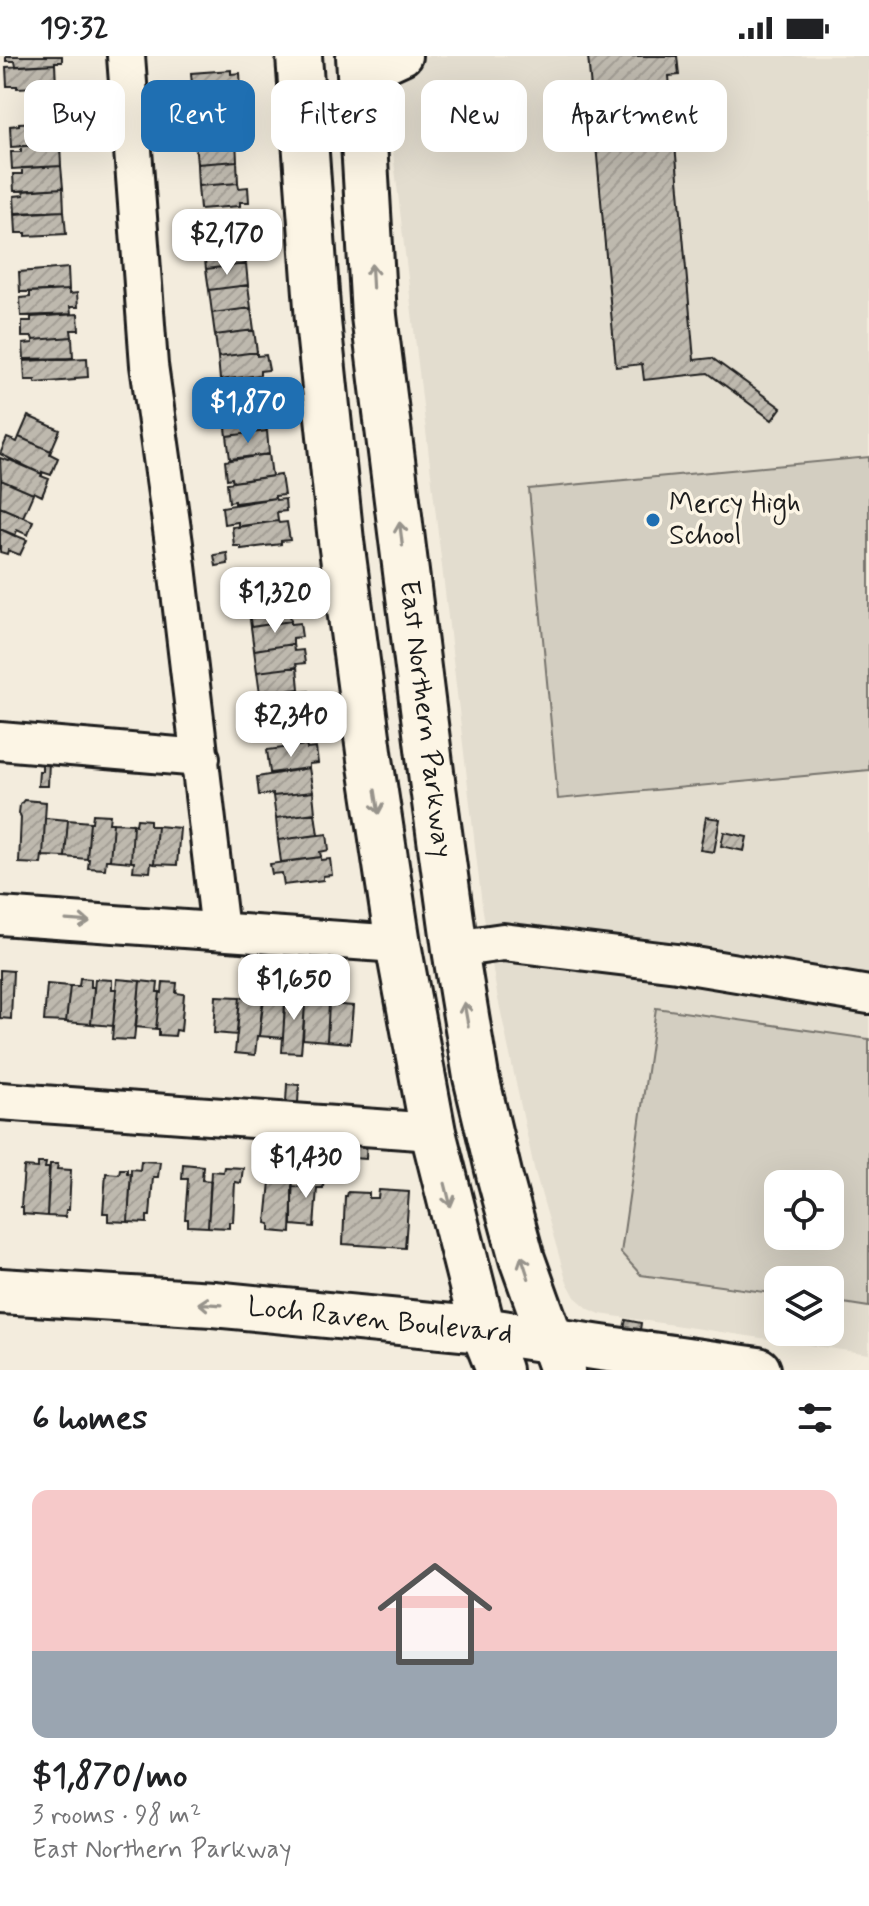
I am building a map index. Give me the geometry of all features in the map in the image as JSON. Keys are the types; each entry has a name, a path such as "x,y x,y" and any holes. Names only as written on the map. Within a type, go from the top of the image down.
{"main road":[{"name":"East Northern Parkway","path":"299,56 318,321 341,541 398,944 433,1132 483,1330 499,1370"},
{"name":"East Northern Parkway","path":"360,67 374,316 455,949 476,1077 500,1178 522,1259 556,1355"},
{"name":"Loch Raven Boulevard","path":"0,1291 213,1304 483,1330 556,1355 758,1370"}],"street":[{"path":"126,56 149,365 176,558 220,931"},
{"path":"360,67 377,68 403,56"},
{"path":"0,741 201,758"},
{"path":"0,916 398,944"},
{"path":"455,949 503,942 677,963 869,995"},
{"path":"0,1101 433,1132"}],"shaded area":[{"name":"Mercy High School","path":"387,56 869,56 869,1354 815,1346 844,1346 844,1266 764,1266 764,1338 600,1314 575,1297 566,1280 534,1168 497,994 482,905 393,152 405,152 405,80 388,80"},
{"path":"869,457 869,770 558,799 529,489"},
{"path":"656,1008 869,1039 869,1307 844,1303 844,1266 764,1266 764,1292 641,1275 621,1253"}],"building":[{"path":"6,56 62,56 62,62 16,66 15,61 6,61"},
{"path":"588,56 677,56 679,75 669,76 669,80 590,80"},
{"path":"55,64 56,80 24,80 24,88 7,86 6,67"},
{"path":"231,70 231,74 240,73 240,80 192,80 191,73"},
{"path":"24,123 24,146 11,147 10,126"},
{"path":"21,146 24,146 24,152 60,152 61,166 12,169 11,152 21,152"},
{"path":"196,152 237,152 237,161 197,164"},
{"path":"597,152 676,152 694,360 712,358 781,408 772,420 708,373 644,380 642,364 616,367"},
{"path":"237,161 238,183 198,186 197,164"},
{"path":"61,166 63,188 14,191 13,174 22,174 22,168"},
{"path":"238,183 239,188 248,187 249,202 240,202 240,206 200,209 198,186"},
{"path":"63,188 64,211 15,213 14,196 24,195 23,191"},
{"path":"64,211 66,234 26,236 26,233 16,233 15,214"},
{"path":"243,239 243,243 252,242 254,258 245,259 246,264 206,269 203,244"},
{"path":"246,264 248,285 209,290 206,269"},
{"path":"68,268 69,290 20,292 19,272"},
{"path":"248,285 251,308 212,313 209,290"},
{"path":"69,290 69,294 77,293 78,307 70,307 71,314 21,316 20,298 30,297 30,292"},
{"path":"251,308 254,330 215,335 212,313"},
{"path":"78,314 79,330 71,330 72,337 33,340 32,337 22,337 22,321 31,321 31,317"},
{"path":"254,330 257,352 218,357 215,335"},
{"path":"72,337 73,358 24,359 23,344 33,343 33,340"},
{"path":"257,352 257,356 266,355 269,370 260,371 260,375 220,380 218,357"},
{"path":"87,358 88,377 35,383 35,380 25,380 24,361"},
{"path":"263,408 264,412 273,411 275,426 266,428 267,431 227,436 224,413"},
{"path":"28,416 60,430 51,451 19,437"},
{"path":"267,431 269,454 230,459 227,436"},
{"path":"19,437 51,451 50,454 58,458 51,475 42,474 0,454 7,438 17,442"},
{"path":"269,454 272,476 233,482 232,478 227,479 225,461"},
{"path":"0,458 49,479 42,496 1,480"},
{"path":"281,475 284,495 229,502 227,483"},
{"path":"1,480 33,494 23,517 0,507"},
{"path":"285,499 286,511 277,512 278,521 238,527 238,522 224,524 222,507"},
{"path":"0,507 33,521 28,535 17,530 15,536 0,529"},
{"path":"287,522 290,540 241,549 241,546 234,546 232,527"},
{"path":"0,529 27,540 20,555 8,550 7,554 0,552"},
{"path":"227,553 228,564 216,566 214,555"},
{"path":"285,576 285,581 295,580 296,595 288,596 288,600 248,605 245,582"},
{"path":"288,600 291,621 251,627 248,605"},
{"path":"291,621 291,624 300,623 302,637 293,638 293,644 254,650 251,627"},
{"path":"293,644 294,651 303,650 305,663 296,664 297,667 257,672 254,650"},
{"path":"297,667 299,689 260,694 257,672"},
{"path":"299,689 300,692 309,691 311,707 263,717 260,694"},
{"path":"306,745 307,749 316,748 318,763 309,764 309,768 270,773 267,750"},
{"path":"42,760 49,760 48,786 38,786"},
{"path":"309,768 313,792 259,795 257,777"},
{"path":"313,792 315,813 276,818 273,796"},
{"path":"24,800 46,802 41,864 19,863 19,813"},
{"path":"315,813 318,835 278,840 276,818"},
{"path":"93,814 110,815 109,823 113,823 110,860 106,860 105,869 88,868"},
{"path":"706,817 720,819 714,852 700,850"},
{"path":"45,818 68,820 65,857 43,856"},
{"path":"137,819 150,820 150,826 157,826 154,864 151,863 150,872 133,871 133,824 136,825"},
{"path":"68,820 90,822 87,859 65,857"},
{"path":"113,823 133,824 131,862 110,860"},
{"path":"157,826 180,828 177,865 154,864"},
{"path":"724,832 747,837 744,851 721,846"},
{"path":"327,834 329,850 320,852 321,857 281,862 278,840"},
{"path":"321,857 321,860 330,859 332,875 323,876 323,880 284,885 282,873 272,874 270,864"},
{"path":"0,970 13,971 11,1019 0,1018"},
{"path":"80,978 91,979 91,987 94,987 91,1024 66,1022 70,986 79,986"},
{"path":"95,979 112,980 112,989 117,989 113,1026 91,1024"},
{"path":"117,979 140,981 134,1040 112,1039"},
{"path":"140,981 158,983 156,1029 136,1027"},
{"path":"163,982 177,983 176,993 184,994 181,1031 176,1030 175,1036 159,1035 159,1029 156,1029"},
{"path":"47,984 70,986 66,1022 44,1021"},
{"path":"265,990 278,991 278,1000 285,1001 283,1038 259,1036"},
{"path":"286,992 306,993 301,1053 282,1052"},
{"path":"216,996 240,997 237,1035 214,1033"},
{"path":"240,997 263,999 255,1055 235,1053"},
{"path":"305,1003 329,1004 327,1041 303,1039"},
{"path":"329,1004 353,1006 350,1043 327,1041"},
{"path":"287,1084 299,1085 298,1103 286,1102"},
{"path":"340,1130 367,1132 366,1159 339,1157"},
{"path":"141,1161 160,1162 158,1177 153,1177 150,1216 147,1216 147,1223 128,1222 131,1169 140,1170"},
{"path":"38,1163 46,1163 45,1168 49,1168 47,1216 23,1214 21,1207 24,1167 38,1168"},
{"path":"50,1164 58,1164 57,1169 71,1170 69,1210 66,1210 65,1217 47,1216"},
{"path":"183,1164 203,1166 202,1180 211,1181 208,1227 188,1226 188,1219 185,1219 188,1179 182,1179"},
{"path":"224,1167 243,1168 241,1183 235,1182 233,1222 229,1222 229,1228 208,1227 211,1171 223,1172"},
{"path":"120,1169 127,1169 127,1173 131,1174 128,1222 108,1221 108,1213 103,1213 106,1173 119,1174"},
{"path":"271,1171 293,1172 291,1233 270,1231 270,1224 266,1223"},
{"path":"304,1173 324,1174 323,1188 317,1188 314,1227 292,1225 292,1186 303,1187"},
{"path":"379,1190 409,1192 405,1248 343,1244 345,1196 348,1192 369,1193 369,1198 378,1198"},
{"path":"626,1320 641,1323 640,1330 624,1328"}],"place":[{"name":"Mercy High School","path":"653,520"}]}
